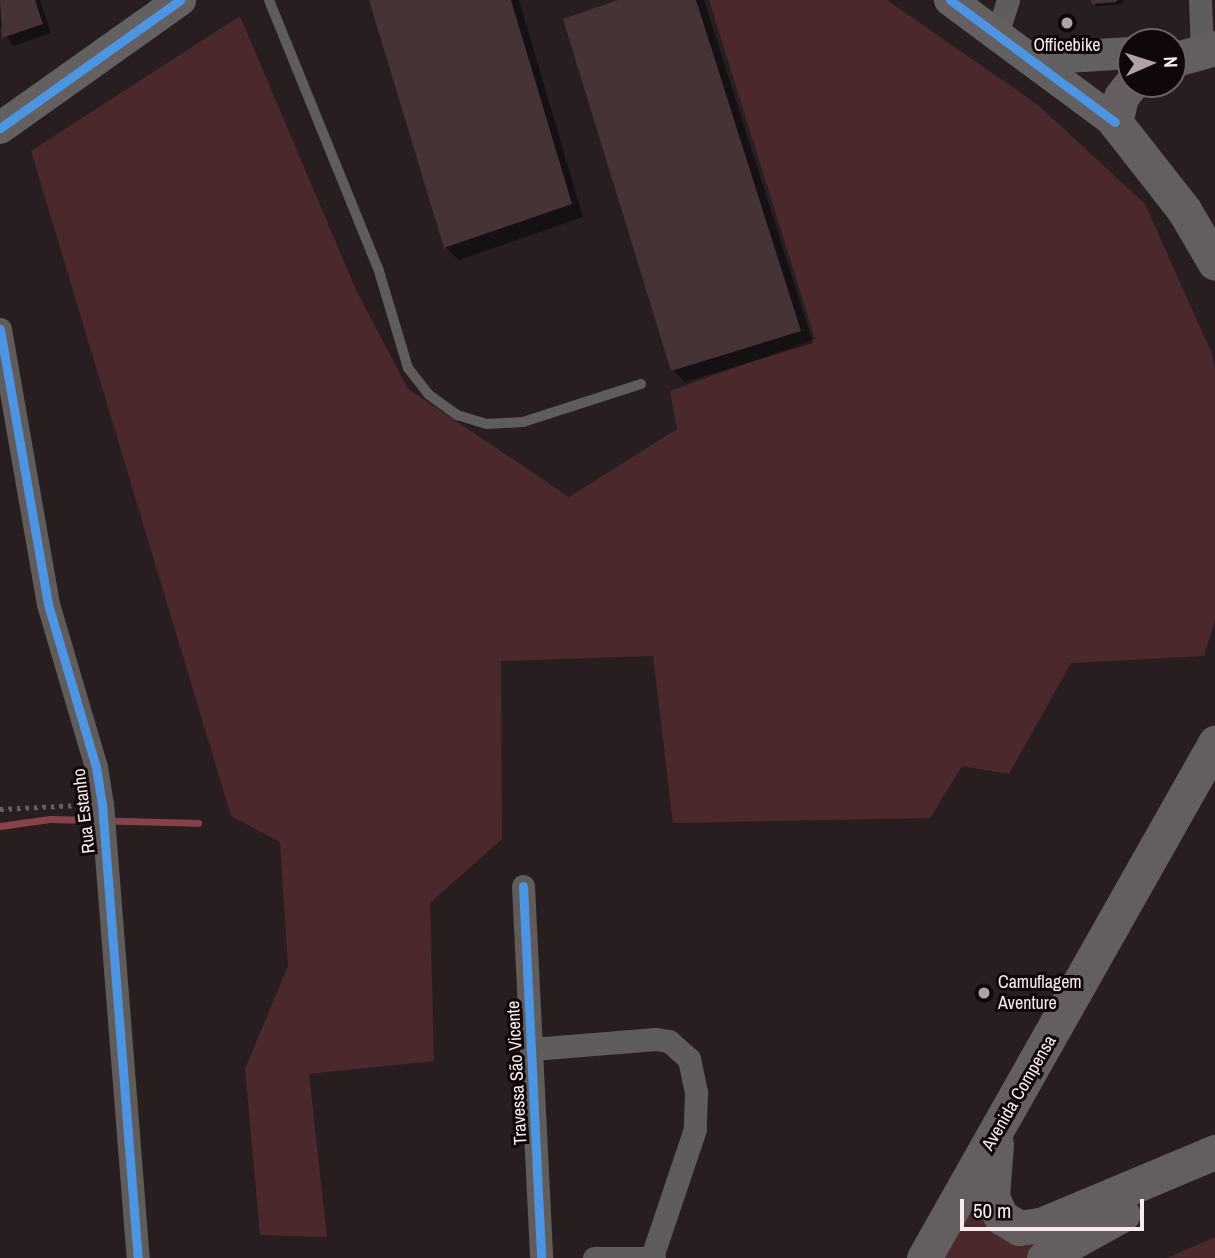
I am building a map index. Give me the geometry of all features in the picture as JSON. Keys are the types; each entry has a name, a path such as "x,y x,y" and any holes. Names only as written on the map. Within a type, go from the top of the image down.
{"main road":[{"path":"1121,98 1115,121 1184,210 1215,262"},
{"name":"Avenida Compensa","path":"924,1258 1215,743"},
{"path":"1000,1127 991,1174 992,1197 1001,1217 1019,1228 1041,1225 1215,1152"},
{"path":"1044,1258 1094,1227 1215,1171"}],"street":[{"path":"0,128 180,0"},
{"path":"950,0 1035,59 1115,121"},
{"path":"997,34 1008,0"},
{"path":"1191,52 1200,0"},
{"path":"1035,59 1117,54"},
{"name":"Rua Estanho","path":"0,329 48,604 96,767 102,804 138,1258"},
{"name":"Travessa São Vicente","path":"523,886 533,1049 541,1258"},
{"path":"533,1049 656,1039 669,1041 689,1059 696,1093 695,1129 653,1257 594,1258"}],"lane":[{"path":"269,0 378,268 408,368 428,394 457,415 487,425 523,422 641,384"}],"path":[{"path":"0,809 102,804"}],"shaded area":[{"path":"709,0 887,0 1038,105 1145,204 1212,354 1215,369 1215,620 1204,656 1071,663 1009,774 962,766 930,818 673,823 653,656 501,661 502,839 430,903 434,1061 309,1074 327,1237 260,1235 245,1069 288,966 280,842 231,816 31,151 240,16 356,290 408,389 569,497 677,429 670,391 815,339"},
{"path":"982,1183 989,1218 1106,1208 1028,1258 938,1258"},
{"path":"1215,1237 1215,1258 1167,1258"}],"building":[{"path":"0,0 35,0 43,24 2,38"},
{"path":"369,0 511,0 572,204 444,248"},
{"path":"618,0 696,0 801,331 671,371 563,19"},
{"path":"1091,0 1117,0 1117,2 1092,4"}],"waterway":[{"path":"0,826 50,819 198,823"}],"cycle path":[{"path":"0,128 180,0"},
{"path":"950,0 1115,122"},
{"path":"0,329 48,604 96,767 102,804 138,1258"},
{"path":"523,886 541,1258"}],"place":[{"name":"Officebike","path":"1067,23"},
{"name":"Camuflagem Aventure","path":"984,993"}]}
